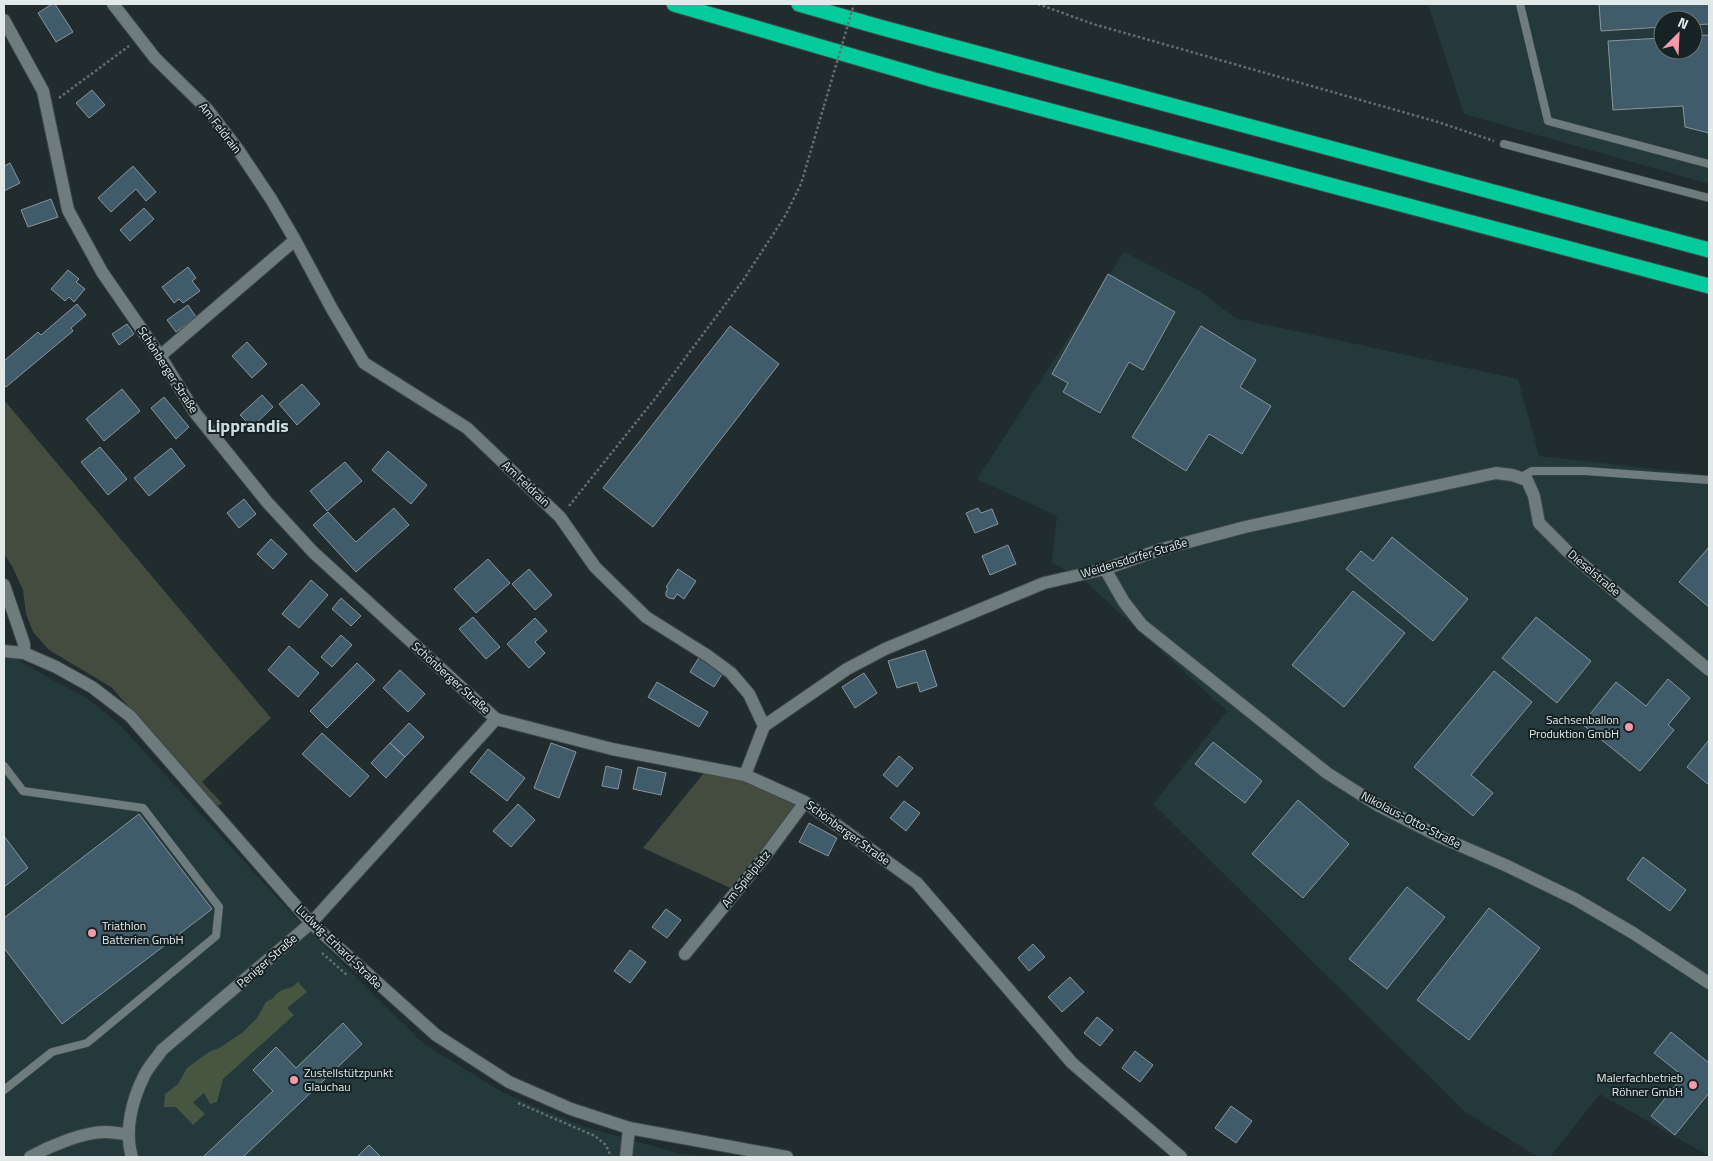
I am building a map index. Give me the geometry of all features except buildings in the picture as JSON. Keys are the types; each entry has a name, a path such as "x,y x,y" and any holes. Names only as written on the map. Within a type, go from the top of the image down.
{"highway":[{"path":"674,4 934,80 1709,286"},
{"path":"799,4 1709,250"}],"street":[{"name":"Am Feldrain","path":"113,4 155,58 207,108 244,159 271,199 364,363 467,428 560,517 595,567 646,617 708,656 731,673 748,694 764,726"},
{"name":"Schönberger Straße","path":"4,20 43,91 68,210 102,272 160,356 196,414 266,502 313,552 496,719 612,749 745,775 805,802 917,883 1072,1063 1181,1157"},
{"path":"160,356 295,240"},
{"name":"Weidensdorfer Straße","path":"764,726 847,669 885,649 1044,582 1105,569 1162,549 1245,527 1496,473 1520,478"},
{"name":"Dieselstraße","path":"1520,478 1527,480 1534,496 1539,523 1567,551 1709,670"},
{"name":"Nikolaus-Otto-Straße","path":"1105,569 1124,602 1142,625 1327,773 1379,806 1438,836 1505,864 1575,899 1634,933 1709,983"},
{"path":"4,585 24,644 24,653"},
{"name":"Ludwig-Erhard-Straße","path":"4,651 24,653 56,667 92,687 130,716 311,923 370,978 444,1040 509,1082 571,1109 629,1128 787,1157"},
{"name":"Peniger Straße","path":"132,1157 129,1134 130,1119 137,1091 145,1074 162,1050 311,923 496,719"},
{"path":"745,775 764,726"},
{"name":"Am Spielplatz","path":"685,954 762,860 805,802"},
{"path":"626,1157 629,1128"},
{"path":"30,1157 50,1146 74,1138 103,1132 129,1134"}],"lane":[{"path":"1520,4 1548,121 1709,164"},
{"path":"1504,144 1709,198"},
{"path":"1520,478 1532,471 1585,471 1709,480"},
{"path":"4,766 23,790 143,808 218,907 216,936 87,1043 52,1052 4,1090"}],"path":[{"path":"560,517 654,400 742,282 785,216 801,184 854,4"},
{"path":"1038,4 1094,24 1438,122 1504,144"},
{"path":"46,106 55,102 134,42"}],"shaded area":[{"path":"1428,4 1709,4 1709,184 1464,114"},
{"path":"1124,252 1200,291 1235,318 1518,379 1539,456 1709,475 1709,1156 1600,1094 1550,1157 1538,1157 1465,1112 1153,804 1227,711 1088,584 1052,562 1057,516 977,479"},
{"path":"4,651 87,698 119,724 293,915 424,1044 504,1093 582,1126 677,1153 704,1157 4,1157"}],"green space":[{"path":"4,400 271,718 202,782 222,803 218,806 111,687 49,650 33,632 26,614 23,590 4,554"},
{"path":"708,768 805,802 737,891 643,848"},
{"path":"298,982 307,992 287,1008 294,1015 223,1079 217,1102 210,1104 204,1093 193,1102 205,1114 193,1125 176,1107 164,1107 165,1094 178,1084 187,1068 209,1052 219,1048 242,1033 257,1018 266,1002 279,992 292,987"}],"place":[{"name":"Sachsenballon Produktion GmbH","path":"1629,727"},
{"name":"Triathlon Batterien GmbH","path":"92,933"},
{"name":"Zustellstützpunkt Glauchau","path":"294,1080"},
{"name":"Malerfachbetrieb Röhner GmbH","path":"1693,1085"}],"district":[{"name":"Lipprandis","path":"248,426"}]}
